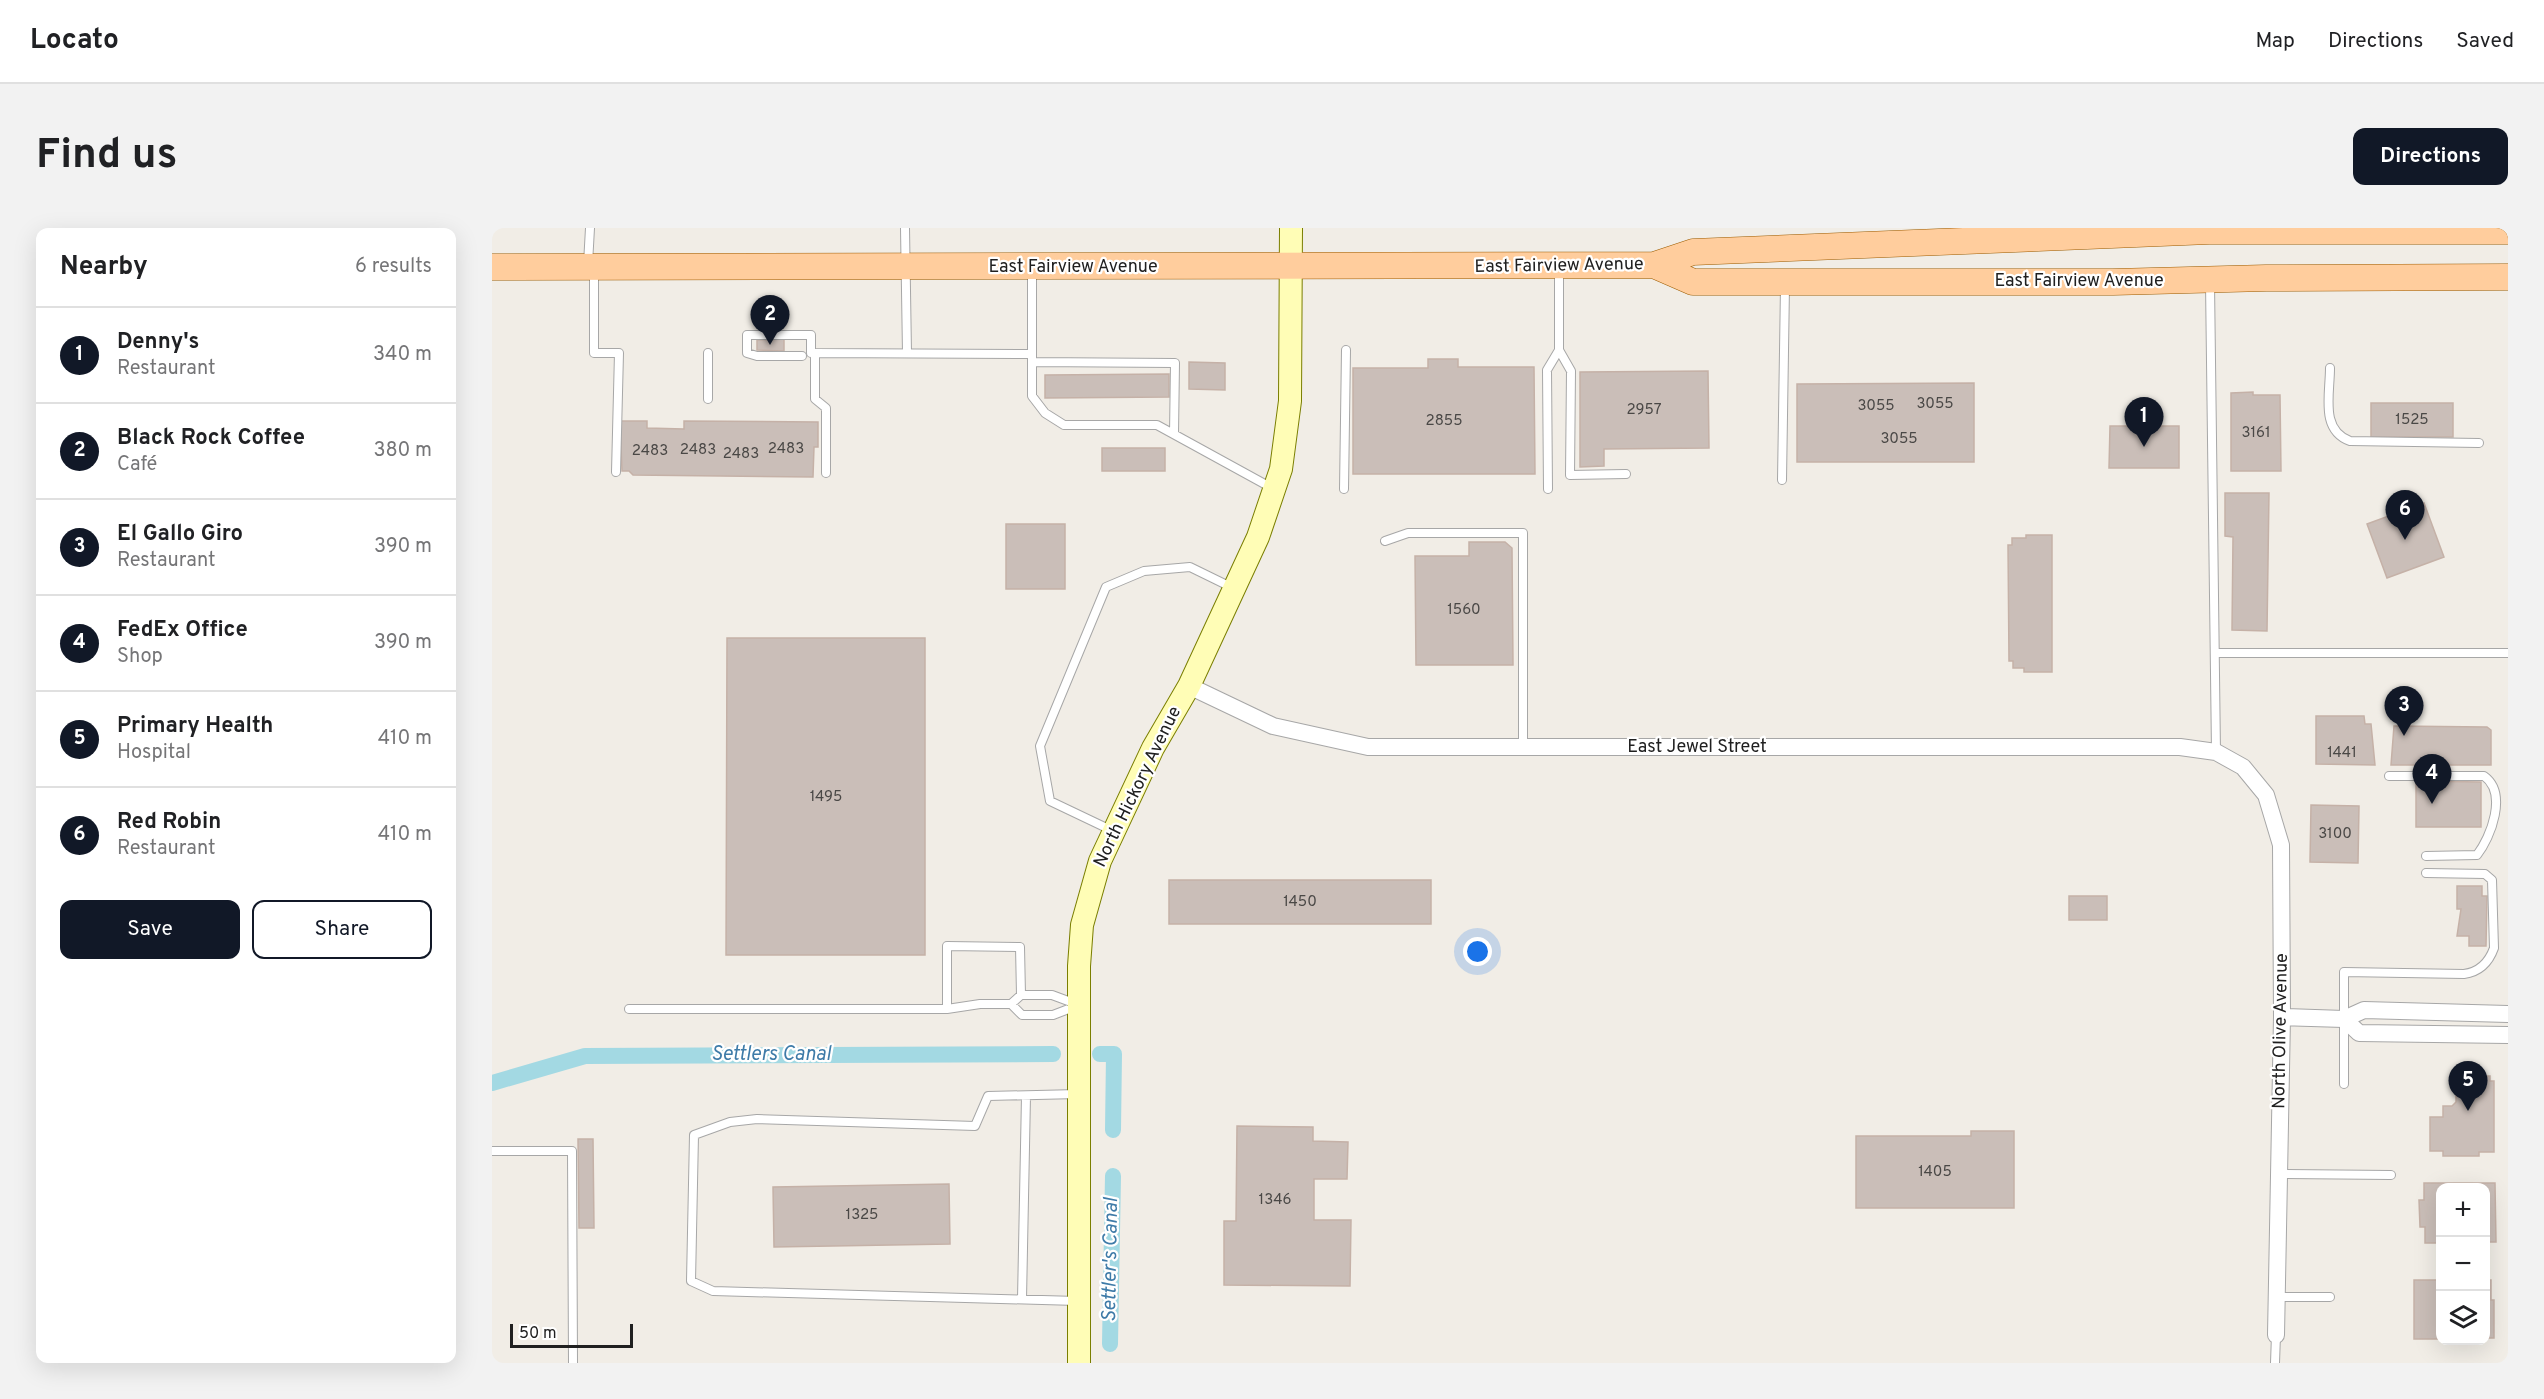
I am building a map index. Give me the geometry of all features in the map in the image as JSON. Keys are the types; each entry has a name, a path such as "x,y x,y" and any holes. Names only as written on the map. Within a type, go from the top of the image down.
{"main road":[{"name":"East Fairview Avenue","path":"492,267 1654,265 1693,252 2174,232 2508,231"},
{"name":"East Fairview Avenue","path":"1654,265 1693,282 2508,277"}],"street":[{"name":"North Hickory Avenue","path":"1079,1363 1079,1005 1082,925 1100,861 1153,748 1189,686 1234,589 1258,537 1281,469 1290,401 1291,228"},
{"name":"East Jewel Street","path":"1189,686 1273,726 1368,747 2180,747 2216,752"},
{"name":"North Olive Avenue","path":"2216,752 2243,767 2266,795 2281,845 2282,1017 2276,1335"},
{"path":"2282,1017 2344,1019 2364,1011 2508,1014"},
{"path":"2344,1019 2359,1033 2508,1035"}],"lane":[{"path":"590,228 594,352 620,353 616,472"},
{"path":"905,228 907,353"},
{"path":"1559,266 1559,350 1570,370 1570,475 1626,474"},
{"path":"1032,267 1032,396 1045,413 1064,425 1157,425 1275,489"},
{"path":"2210,279 2216,752"},
{"path":"1782,480 1785,282"},
{"path":"747,335 811,335 806,355 758,356 747,353 747,335"},
{"path":"1344,489 1346,350"},
{"path":"1548,489 1547,370 1559,350"},
{"path":"708,353 708,399"},
{"path":"826,473 826,408 815,399 815,353 907,353 1175,363 1174,434"},
{"path":"2330,368 2330,423 2340,438 2350,441 2479,443"},
{"path":"1385,541 1408,533 1523,533 1523,747"},
{"path":"1114,831 1050,801 1040,746 1106,587 1144,571 1190,567 1234,589"},
{"path":"2215,653 2508,653"},
{"path":"2389,776 2484,776 2491,781 2494,791 2495,823 2477,855 2426,856"},
{"path":"2344,1084 2344,972 2473,973 2485,964 2494,948 2492,880 2485,874 2426,873"},
{"path":"947,1009 947,946 1020,947 1021,995"},
{"path":"628,1009 947,1009 980,1004 1011,1004 1021,995 1052,995 1079,1005"},
{"path":"1011,1004 1022,1015 1053,1015 1079,1005"},
{"path":"1079,1094 988,1096 975,1126 757,1119 730,1122 694,1135 690,1281 712,1291 1079,1301"},
{"path":"1022,1299 1026,1096"},
{"path":"492,1151 572,1151 573,1363"},
{"path":"2279,1174 2391,1175"},
{"path":"2276,1297 2330,1297"},
{"path":"2275,1363 2276,1335"}],"building":[{"path":"784,339 784,351 757,350 757,340"},
{"path":"1428,359 1458,359 1458,367 1534,367 1535,474 1353,474 1353,368 1428,368"},
{"path":"1189,362 1225,363 1225,390 1189,389"},
{"path":"1708,371 1709,448 1604,449 1604,466 1580,467 1580,372"},
{"path":"1169,374 1169,397 1045,398 1045,375"},
{"path":"1974,383 1974,462 1797,462 1797,384"},
{"path":"2253,392 2253,395 2280,395 2281,471 2231,471 2231,393"},
{"path":"2371,403 2453,403 2453,437 2371,437"},
{"path":"620,421 647,421 647,428 684,429 684,421 818,422 818,447 814,447 813,477 633,475 629,471 622,471"},
{"path":"2110,426 2179,426 2179,468 2109,468"},
{"path":"1102,448 1165,448 1165,471 1102,471"},
{"path":"2225,493 2269,493 2267,631 2232,630 2233,537 2225,536"},
{"path":"2424,503 2444,557 2387,578 2367,524"},
{"path":"1006,524 1065,524 1065,589 1006,589"},
{"path":"2026,535 2052,535 2052,672 2024,672 2024,668 2013,668 2013,661 2009,661 2008,545 2012,545 2012,538 2026,538"},
{"path":"1469,542 1505,542 1512,548 1513,665 1416,665 1415,556 1469,556"},
{"path":"727,638 925,638 925,955 726,955"},
{"path":"2316,716 2364,716 2365,724 2371,724 2375,765 2316,764"},
{"path":"2394,726 2487,727 2491,730 2491,765 2391,765"},
{"path":"2416,781 2481,782 2481,827 2416,827"},
{"path":"2311,805 2359,806 2358,863 2310,862"},
{"path":"1169,880 1431,880 1431,924 1169,924"},
{"path":"2457,886 2482,886 2482,896 2487,896 2486,946 2469,946 2469,936 2457,936 2461,909 2457,909"},
{"path":"2069,896 2107,896 2107,920 2069,920"},
{"path":"2468,1076 2490,1076 2490,1081 2494,1081 2494,1152 2479,1152 2479,1156 2443,1156 2443,1151 2430,1151 2430,1117 2443,1117 2443,1106 2452,1106 2456,1102 2456,1093 2466,1093"},
{"path":"1237,1126 1313,1127 1313,1141 1348,1142 1347,1179 1314,1179 1314,1220 1351,1220 1350,1286 1224,1285 1224,1221 1236,1221"},
{"path":"1971,1131 2014,1131 2014,1208 1856,1208 1856,1136 1971,1136"},
{"path":"578,1139 593,1139 594,1228 579,1228"},
{"path":"2424,1183 2436,1183 2436,1243 2425,1243 2425,1227 2420,1227 2419,1200 2424,1200"},
{"path":"2490,1183 2495,1183 2496,1242 2490,1242"},
{"path":"949,1184 950,1244 774,1247 773,1187"},
{"path":"2414,1280 2436,1280 2436,1339 2414,1339"},
{"path":"2490,1280 2491,1300 2494,1300 2494,1338 2490,1338"}],"waterway":[{"name":"Settlers Canal","path":"492,1083 585,1056 1053,1054"},
{"name":"Settler's Canal","path":"1100,1054 1114,1054 1113,1130"},
{"name":"Settler's Canal","path":"1110,1344 1113,1176"}],"place":[{"name":"Black Rock Coffee","path":"770,345"},
{"name":"Denny's","path":"2144,447"},
{"name":"Red Robin","path":"2405,540"},
{"name":"El Gallo Giro","path":"2404,736"},
{"name":"FedEx Office","path":"2432,804"},
{"name":"Primary Health","path":"2468,1111"}]}
